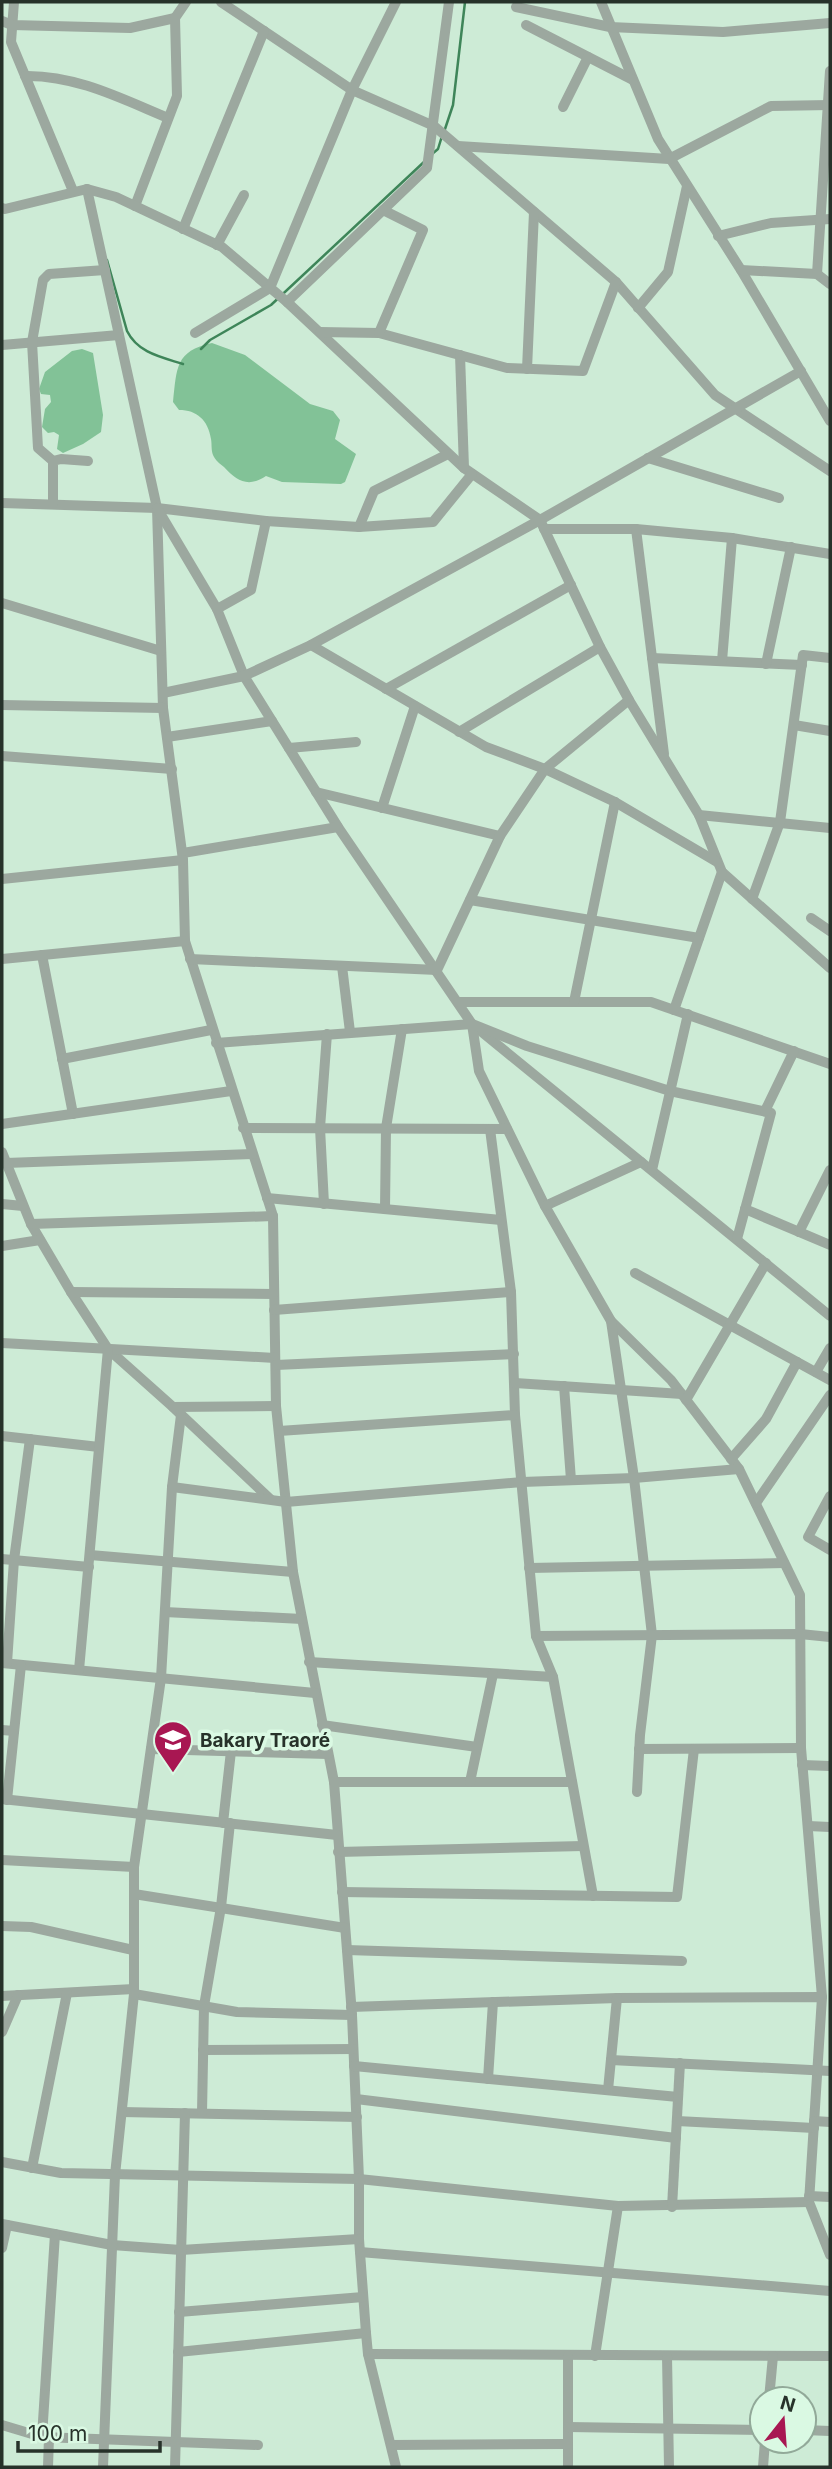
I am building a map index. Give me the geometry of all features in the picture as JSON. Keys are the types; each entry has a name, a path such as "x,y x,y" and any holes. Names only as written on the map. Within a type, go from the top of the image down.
{"street":[{"path":"14,2 11,42 72,191"},
{"path":"135,206 177,96 175,18 186,2"},
{"path":"221,2 352,90 434,126 616,282 715,395 830,471"},
{"path":"195,333 270,288 352,90 396,2"},
{"path":"287,302 427,169 449,2"},
{"path":"601,2 658,139 741,270 830,421"},
{"path":"516,7 610,27 723,32 830,23"},
{"path":"2,21 12,25 130,28 175,18"},
{"path":"526,25 633,80"},
{"path":"183,229 264,31"},
{"path":"563,107 588,57"},
{"path":"817,274 826,220 830,71"},
{"path":"25,76 50,75 95,88 168,118"},
{"path":"457,146 669,159 771,106 830,105"},
{"path":"638,308 668,272 687,186"},
{"path":"87,189 157,508 163,708 183,856 185,941 211,1030 273,1216 276,1406 293,1572 334,1782 352,2011 359,2239 368,2354 396,2467"},
{"path":"2,208 87,189 116,197 217,245 287,302 448,454 542,524 600,647 699,815 720,867 674,1010"},
{"path":"217,245 244,195"},
{"path":"379,333 423,230 383,211"},
{"path":"527,369 534,212"},
{"path":"718,236 772,223 826,220"},
{"path":"53,504 53,461 38,448 32,342 45,276 104,270"},
{"path":"741,270 817,274 830,284"},
{"path":"320,332 379,333 507,368 583,371 616,282"},
{"path":"2,345 119,335"},
{"path":"2,503 157,508 266,521 359,527 433,522 468,471 460,355"},
{"path":"163,693 244,676 311,645 542,524 648,458 801,371"},
{"path":"359,527 374,491 448,454"},
{"path":"648,458 779,498"},
{"path":"53,461 88,461"},
{"path":"157,508 217,609 244,676 338,827 472,1024 830,1316"},
{"path":"217,609 251,590 266,521"},
{"path":"542,524 732,538 830,554"},
{"path":"636,529 665,759"},
{"path":"722,661 732,538"},
{"path":"765,664 791,547"},
{"path":"386,689 570,585"},
{"path":"2,603 162,651"},
{"path":"311,645 486,747 545,769 615,802 720,867 830,968"},
{"path":"459,732 600,647"},
{"path":"752,899 780,822 803,655 830,658"},
{"path":"652,658 802,665"},
{"path":"437,970 500,836 545,769 629,700"},
{"path":"2,705 163,708"},
{"path":"383,808 415,706"},
{"path":"167,737 272,721"},
{"path":"794,725 830,731"},
{"path":"289,748 356,742"},
{"path":"2,757 172,769"},
{"path":"316,792 500,836"},
{"path":"574,1002 615,802"},
{"path":"699,815 830,828"},
{"path":"2,878 183,856 338,827"},
{"path":"470,900 699,938"},
{"path":"811,918 830,931"},
{"path":"2,959 185,941"},
{"path":"42,955 73,1114"},
{"path":"190,959 437,970"},
{"path":"342,966 350,1032"},
{"path":"458,1002 652,1002 830,1064"},
{"path":"652,1170 688,1014"},
{"path":"216,1043 472,1024 527,1046 670,1090 771,1112 737,1240"},
{"path":"472,1024 480,1071 507,1129 545,1206 611,1321 671,1380 739,1468 800,1595 801,1748 825,2001 809,2199 830,2255"},
{"path":"386,1209 386,1128 402,1029"},
{"path":"62,1059 211,1030"},
{"path":"324,1203 320,1128 327,1034"},
{"path":"765,1111 794,1051"},
{"path":"2,1124 231,1091"},
{"path":"243,1128 507,1129"},
{"path":"489,1129 511,1292 515,1415 536,1636 553,1677 593,1896"},
{"path":"2,1152 31,1224 108,1349 270,1499"},
{"path":"6,1163 252,1154"},
{"path":"545,1206 641,1162"},
{"path":"799,1232 830,1170"},
{"path":"267,1198 501,1220"},
{"path":"2,1204 23,1206"},
{"path":"745,1209 830,1245"},
{"path":"31,1224 273,1216"},
{"path":"2,1247 40,1240"},
{"path":"684,1397 766,1264"},
{"path":"635,1272 830,1380"},
{"path":"71,1292 274,1294"},
{"path":"274,1310 511,1292"},
{"path":"611,1321 634,1478 652,1635 637,1792"},
{"path":"2,1343 275,1362 514,1354"},
{"path":"816,1372 830,1348"},
{"path":"79,1670 108,1349"},
{"path":"731,1459 766,1419 797,1362"},
{"path":"515,1383 684,1397"},
{"path":"564,1386 571,1480"},
{"path":"755,1503 830,1395"},
{"path":"173,1407 276,1406"},
{"path":"103,2467 115,2175 134,1992 134,1867 161,1678 172,1487 181,1415"},
{"path":"279,1431 515,1415"},
{"path":"2,1436 99,1447"},
{"path":"30,1439 5,1663 315,1693"},
{"path":"172,1487 286,1502 522,1482 634,1478 739,1468"},
{"path":"830,1496 808,1537 830,1550"},
{"path":"90,1555 293,1572"},
{"path":"2,1559 89,1567"},
{"path":"529,1568 784,1563"},
{"path":"165,1612 302,1619"},
{"path":"536,1636 800,1633 830,1637"},
{"path":"309,1662 553,1677"},
{"path":"22,1665 4,1800 337,1835"},
{"path":"470,1782 493,1674"},
{"path":"322,1725 477,1747"},
{"path":"2,1730 14,1731"},
{"path":"639,1749 801,1748"},
{"path":"151,1749 328,1754"},
{"path":"342,1892 677,1898 694,1749"},
{"path":"202,2113 204,2006 221,1907 231,1751"},
{"path":"803,1765 830,1766"},
{"path":"334,1782 572,1782"},
{"path":"808,1826 830,1827"},
{"path":"338,1852 583,1846"},
{"path":"2,1860 134,1867"},
{"path":"134,1894 345,1928"},
{"path":"2,1926 31,1927 133,1950"},
{"path":"818,1948 830,1948"},
{"path":"347,1950 682,1961"},
{"path":"2,1996 134,1992 237,2012 352,2011 617,1998 825,2001"},
{"path":"32,2168 67,1993"},
{"path":"2,2032 18,1995"},
{"path":"608,2090 617,1998"},
{"path":"488,2079 493,2002"},
{"path":"203,2050 354,2049"},
{"path":"611,2060 830,2071"},
{"path":"672,2206 680,2063"},
{"path":"354,2066 678,2097"},
{"path":"356,2099 676,2138"},
{"path":"122,2112 356,2117"},
{"path":"175,2467 185,2113"},
{"path":"677,2121 814,2125 830,2122"},
{"path":"2,2162 61,2173 359,2179 618,2206 672,2206 830,2197"},
{"path":"595,2356 618,2206"},
{"path":"2,2248 4,2225 112,2245 181,2250 359,2239"},
{"path":"48,2467 46,2437 55,2234"},
{"path":"360,2252 830,2291"},
{"path":"179,2312 363,2297"},
{"path":"178,2352 366,2333"},
{"path":"368,2354 830,2356"},
{"path":"568,2356 568,2467"},
{"path":"667,2356 669,2467"},
{"path":"770,2385 773,2356"},
{"path":"2,2425 46,2437 258,2445"},
{"path":"568,2427 748,2430"},
{"path":"391,2445 568,2444"}],"green space":[{"path":"212,343 245,355 310,404 333,411 340,420 335,439 356,454 345,482 282,482 266,476 248,482 234,476 218,462 213,455 210,432 201,417 179,410 173,402 177,370 184,356 200,346"},
{"path":"82,349 93,353 103,415 101,432 63,453 57,449 59,435 48,433 42,427 45,409 51,402 50,395 41,394 39,389 45,372 72,351"}],"waterway":[{"path":"445,129 453,105 465,2"},
{"path":"432,154 438,149 442,136"},
{"path":"201,349 210,340 271,305 425,161"},
{"path":"107,260 127,331 132,338 151,353 183,364"}],"place":[{"name":"Bakary Traoré","path":"173,1774"}]}
